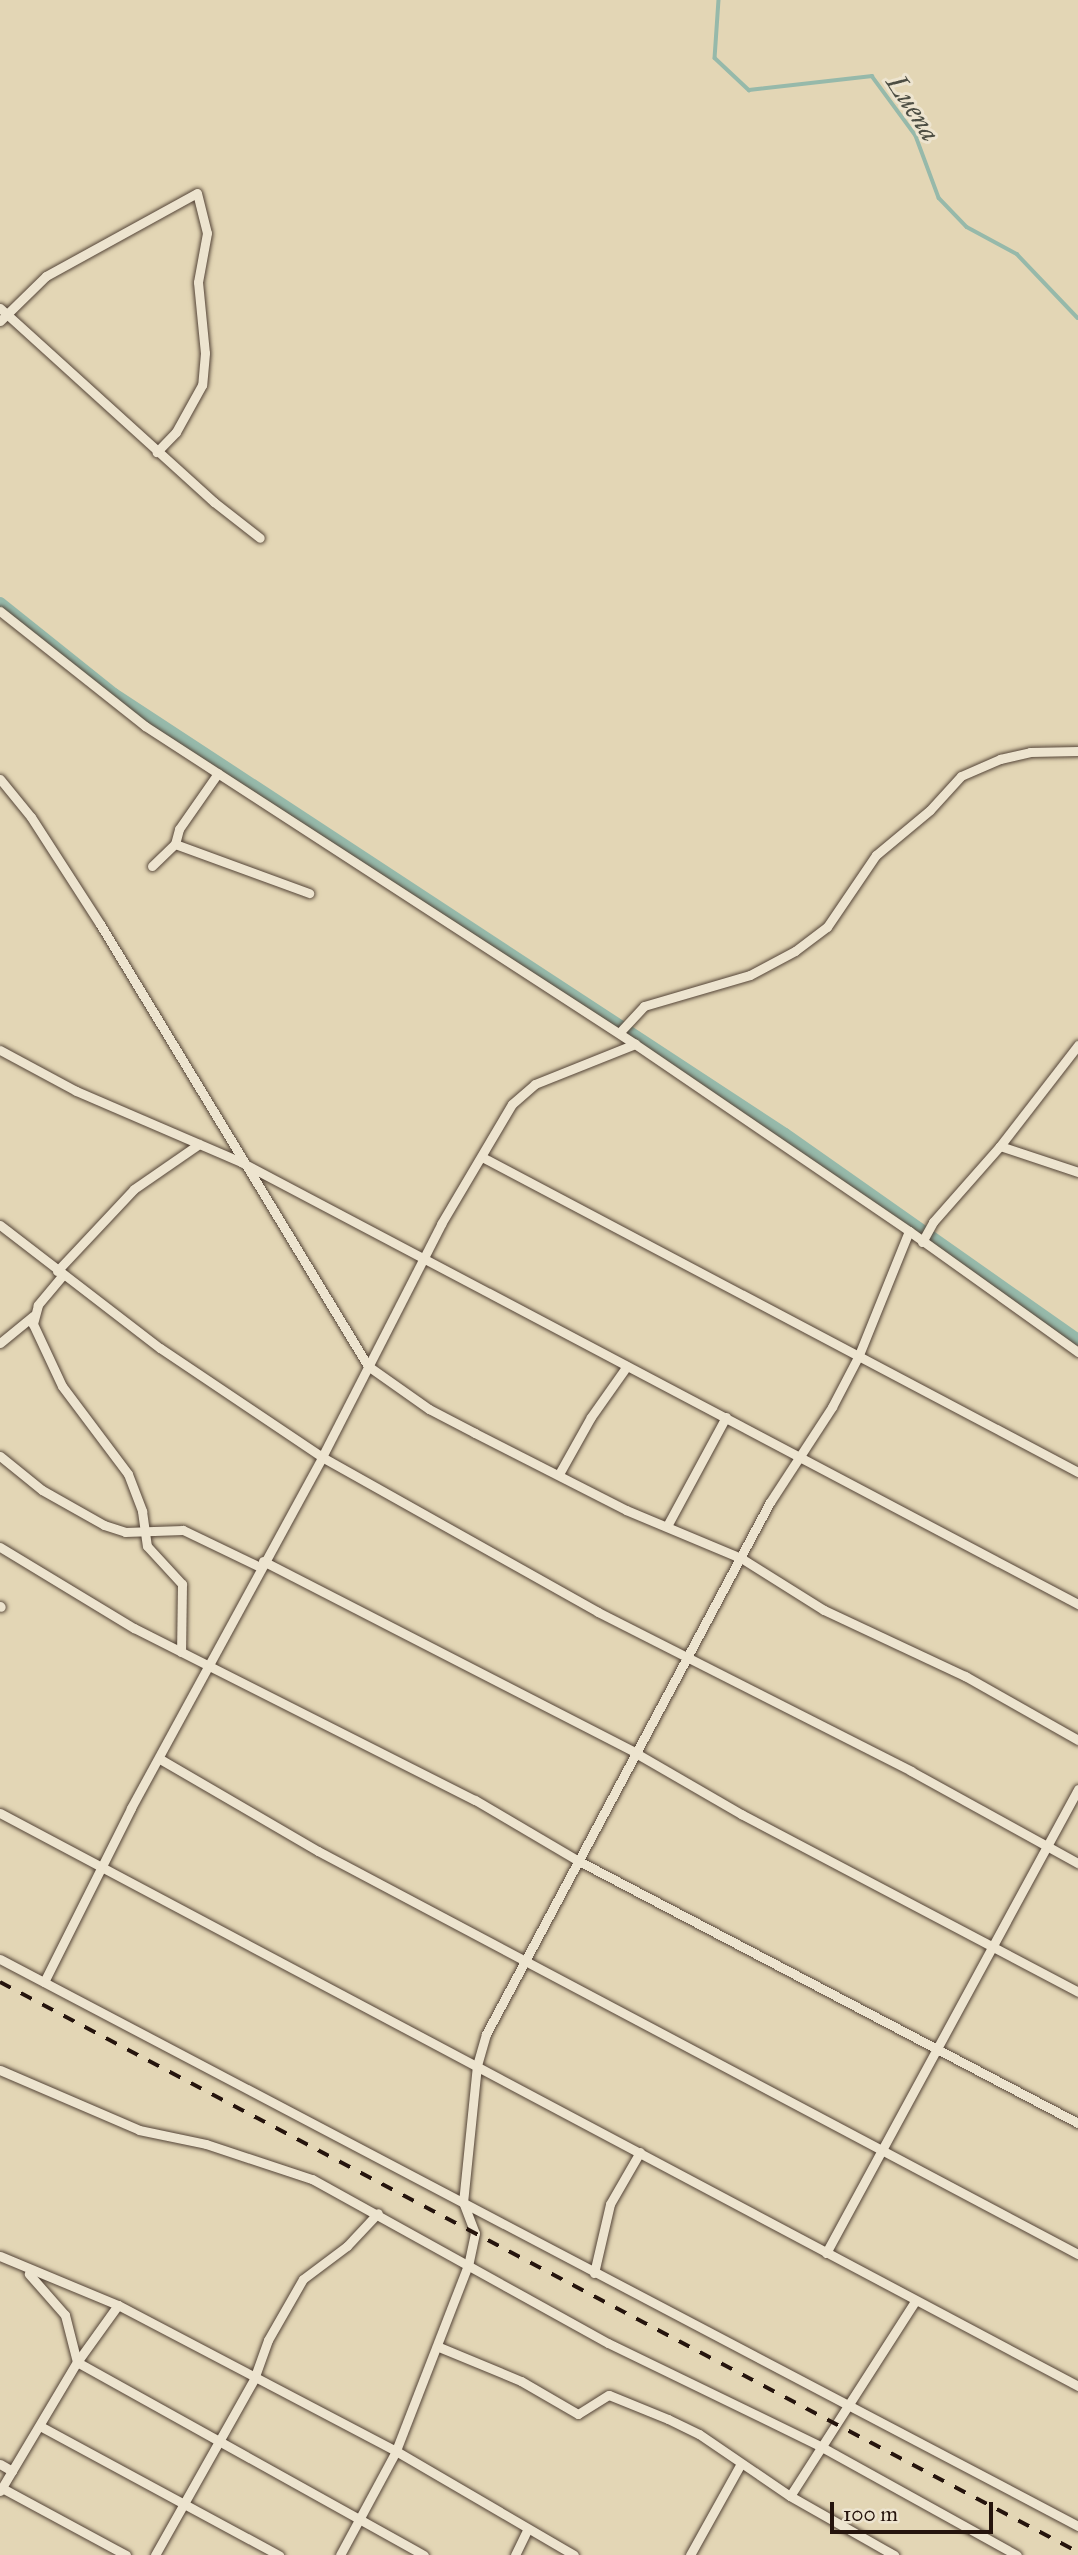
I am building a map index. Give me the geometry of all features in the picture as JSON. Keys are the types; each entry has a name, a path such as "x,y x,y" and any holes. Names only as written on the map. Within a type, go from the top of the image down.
{"street":[{"path":"157,452 176,432 202,386 205,353 198,282 207,233 197,193 47,276 2,314 157,452 260,538"},
{"path":"0,611 145,726 619,1033 909,1231 1078,1352"},
{"path":"619,1033 645,1006 750,975 795,951 827,927 876,855 936,805 961,776 1030,752 1078,751"},
{"path":"152,866 175,844 179,829 218,773"},
{"path":"0,779 31,817 100,925 241,1162 368,1366 429,1409 626,1510 741,1558 824,1610 965,1676 1078,1740"},
{"path":"175,844 309,893"},
{"path":"44,1982 102,1864 207,1666 322,1457 425,1259 519,1093 635,1044"},
{"path":"922,1242 933,1222 1000,1146 1078,1045"},
{"path":"0,1051 76,1091 241,1162 1078,1604"},
{"path":"0,1343 33,1316 59,1274 134,1189 199,1144"},
{"path":"1000,1146 1078,1171"},
{"path":"482,1157 1078,1472"},
{"path":"0,1225 59,1274 322,1457 688,1659 1078,1863"},
{"path":"340,2555 396,2451 439,2347 468,2265 475,2233 463,2202 477,2065 486,2034 634,1752 688,1659 770,1503 804,1457 858,1357 909,1231"},
{"path":"33,1316 62,1387 128,1474 142,1511 147,1546 182,1584 181,1652"},
{"path":"559,1474 591,1417 627,1366"},
{"path":"667,1526 726,1417"},
{"path":"1,1460 42,1490 104,1525 125,1532 183,1530 262,1564 634,1752 741,1814 1078,1992"},
{"path":"0,1547 79,1598 207,1666 464,1795 578,1860 818,1984 937,2052 1078,2123"},
{"path":"160,1759 318,1851 1078,2254"},
{"path":"826,2253 995,1947 1045,1845 1078,1790"},
{"path":"0,1813 102,1864 1078,2386"},
{"path":"0,1959 1078,2526"},
{"path":"0,2070 139,2130 206,2144 312,2179 378,2213 608,2343 820,2446 1017,2555"},
{"path":"594,2273 610,2204 639,2152"},
{"path":"155,2555 254,2379 268,2340 303,2279 346,2246 378,2213"},
{"path":"0,2256 26,2270 118,2305 254,2379 396,2451 527,2530 574,2555"},
{"path":"26,2270 65,2315 77,2362 424,2555"},
{"path":"790,2496 915,2301"},
{"path":"118,2305 77,2362 1,2489 126,2555"},
{"path":"439,2347 521,2381 578,2414 603,2396 616,2396 699,2434 740,2465 894,2555"},
{"path":"40,2426 279,2555"},
{"path":"0,2464 12,2471"},
{"path":"690,2555 740,2465"},
{"path":"515,2555 527,2530"}],"waterway":[{"name":"Luena","path":"719,0 715,58 749,90 872,76 916,136 939,198 967,227 1017,254 1078,318"},
{"path":"0,603 114,694 785,1134 1078,1340"}],"railway":[{"path":"0,1982 1078,2552"}]}
